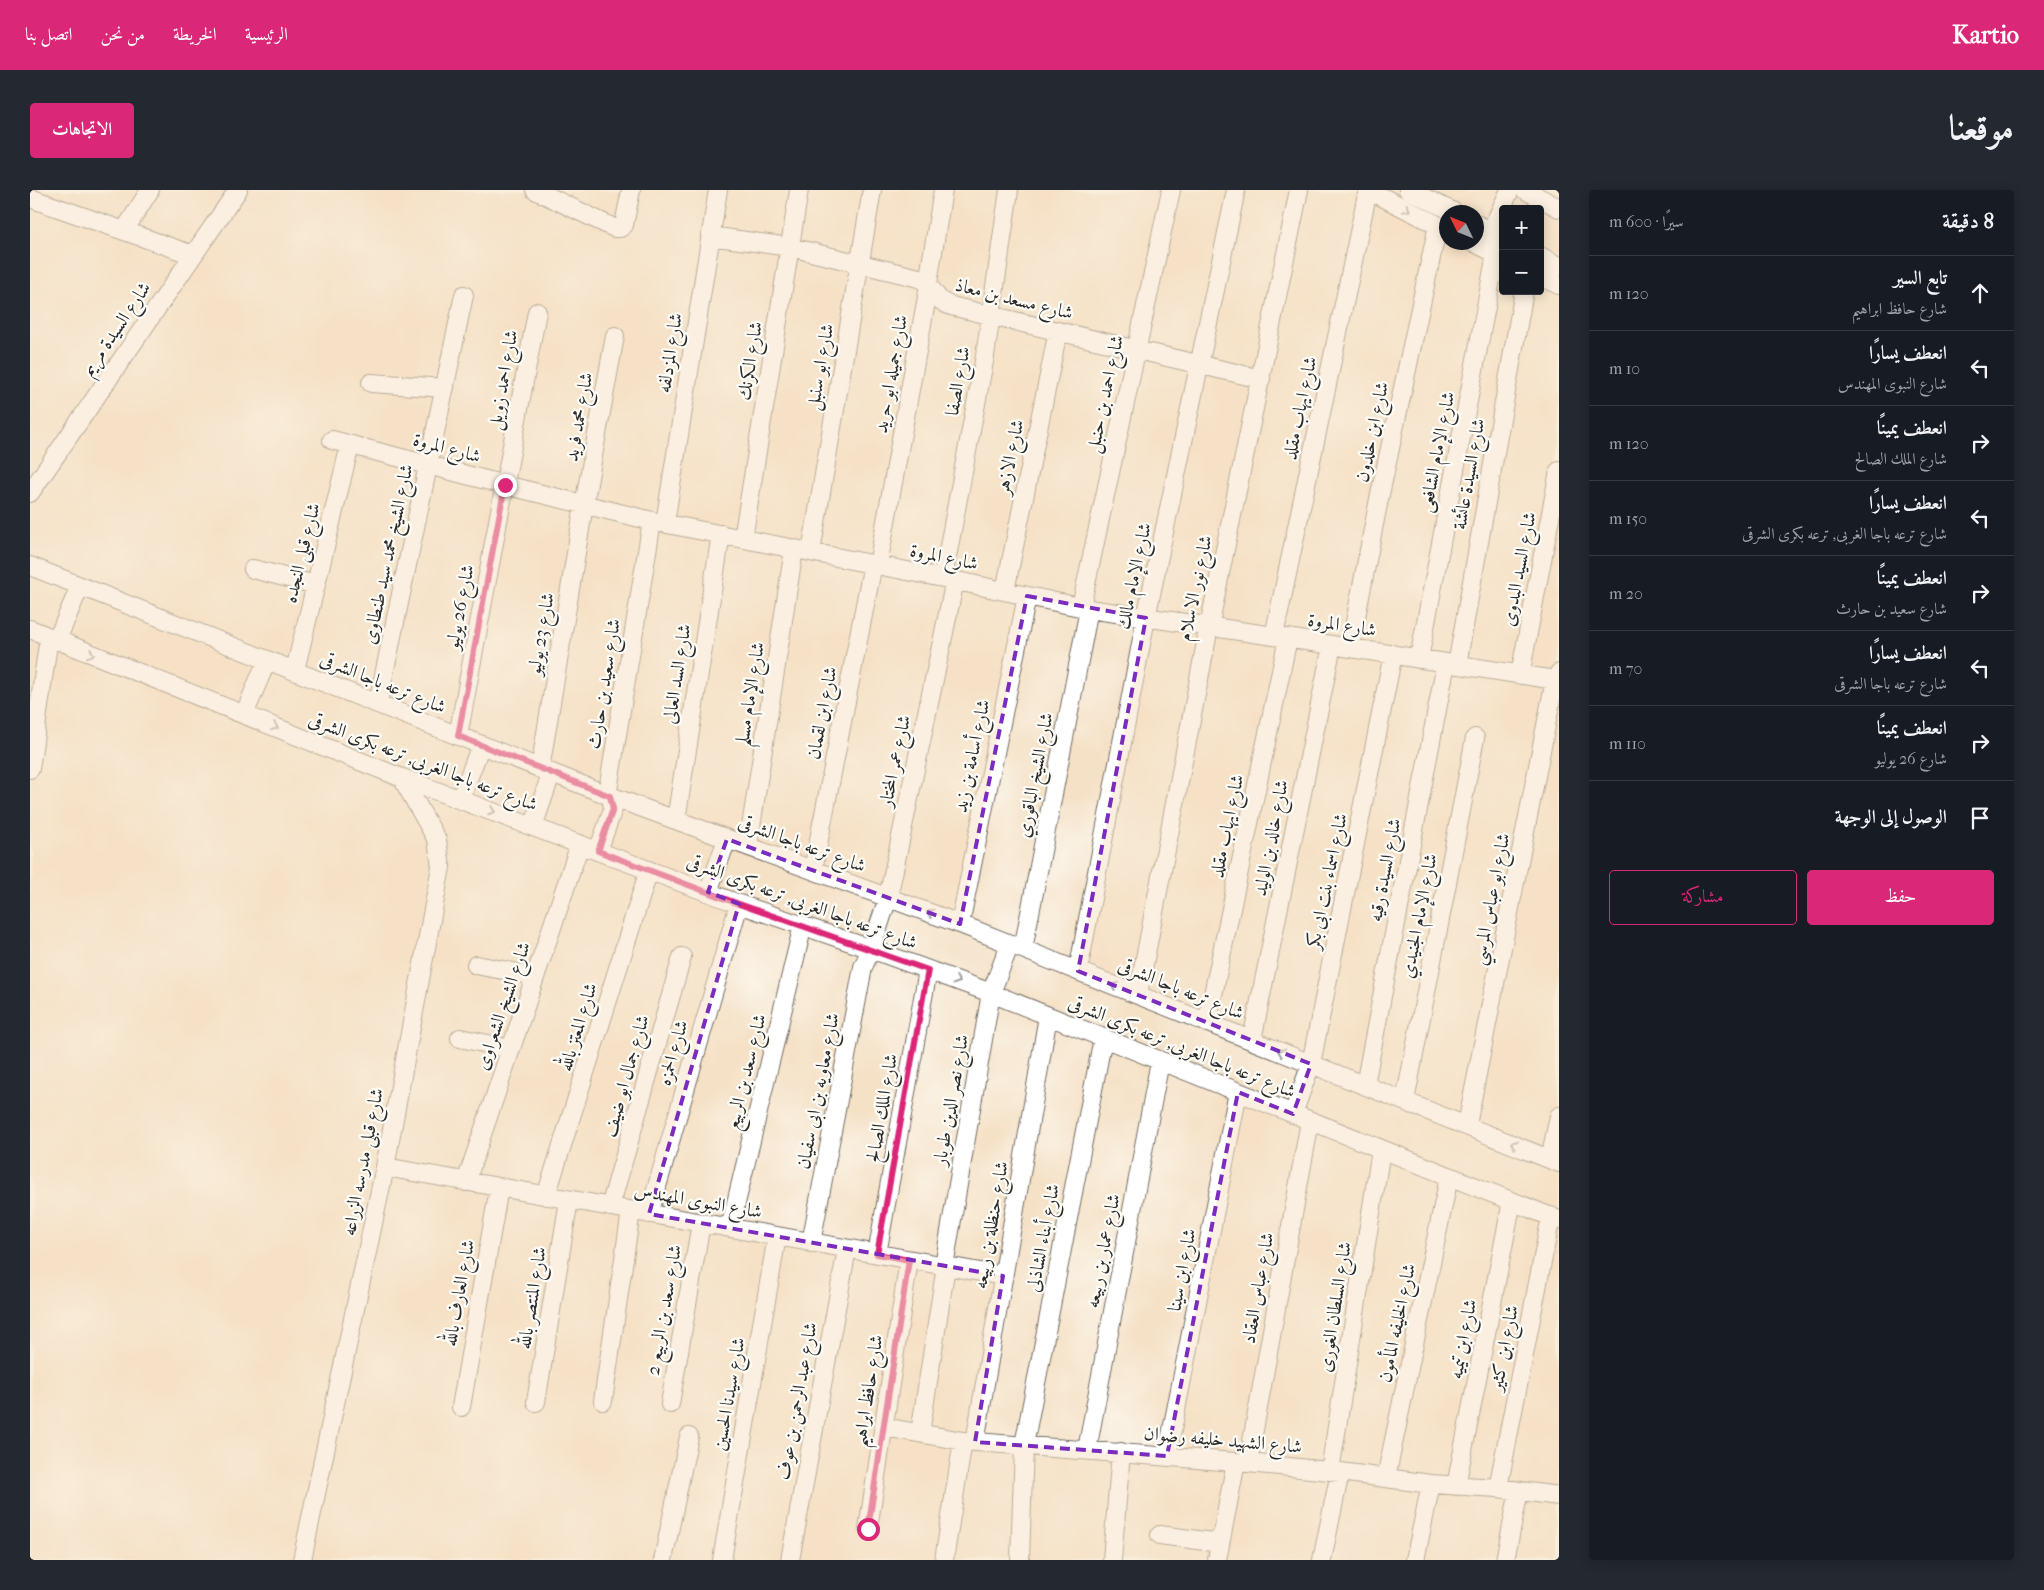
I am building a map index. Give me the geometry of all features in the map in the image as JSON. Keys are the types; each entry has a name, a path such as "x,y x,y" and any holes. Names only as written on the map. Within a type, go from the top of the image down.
{"street":[{"path":"124,231 150,190"},
{"name":"شارع السيدة مريم","path":"30,493 238,190"},
{"path":"535,190 614,228 620,228 626,220 631,190"},
{"name":"شارع المزدلفه","path":"659,522 718,190"},
{"name":"شارع الكرنك","path":"743,539 799,190"},
{"name":"شارع ابو سنبل","path":"802,550 872,190"},
{"name":"شارع جميله ابو حريد","path":"875,564 928,291 943,190"},
{"name":"شارع الصفا","path":"949,579 985,356 989,315 1009,190"},
{"name":"شارع احمد بن حنبل","path":"1085,608 1137,350 1172,190"},
{"name":"شارع الإمام مالك","path":"1078,971 1146,618 1236,190"},
{"name":"شارع نور الاسلام","path":"1138,995 1209,627 1299,190"},
{"path":"1368,190 1439,226"},
{"name":"شارع ايهاب مقلد","path":"1208,1023 1368,190"},
{"path":"1408,190 1439,205"},
{"path":"1490,231 1510,190"},
{"path":"1536,193 1559,208"},
{"path":"30,198 193,255"},
{"name":"شارع مسعد بن معاذ","path":"710,236 790,247 922,278 928,283 935,297 942,303 1260,379"},
{"name":"شارع ابن خلدون","path":"1350,648 1384,476 1439,240"},
{"path":"1484,248 1499,256"},
{"name":"شارع الإمام الشافعى","path":"1419,659 1499,256"},
{"path":"1544,258 1559,266"},
{"path":"1544,278 1559,285"},
{"name":"شارع الشيخ محمد سيد طنطاوى","path":"378,703 464,295"},
{"name":"شارع السيدة عائشة","path":"1452,664 1523,295"},
{"name":"شارع احمد زويل","path":"505,485 537,312"},
{"name":"شارع الازهر","path":"1005,591 1058,331"},
{"name":"شارع محمد فريد","path":"584,505 615,336"},
{"path":"371,383 444,388"},
{"name":"شارع المروة","path":"332,440 584,505 659,522 875,564 1085,608 1520,675 1557,676"},
{"name":"شارع قبلى النجده","path":"295,670 350,445"},
{"name":"شارع السيد البدوى","path":"1520,675 1559,471"},
{"name":"شارع 26 يوليو","path":"458,736 505,485"},
{"name":"شارع 23 يوليو","path":"533,827 546,771 584,505"},
{"name":"شارع سعيد بن حارث","path":"598,851 613,809 608,790 659,522"},
{"name":"شارع السد العالى","path":"676,820 721,534"},
{"name":"شارع الإمام مسلم","path":"748,846 802,550"},
{"name":"شارع ابن لقمان","path":"813,870 875,564"},
{"name":"شارع ترعه باجا الشرقى","path":"30,566 610,796 960,924 1555,1161"},
{"path":"253,569 316,585"},
{"name":"شارع عمر المختار","path":"871,949 888,898 949,579"},
{"path":"30,768 53,638 80,586"},
{"name":"شارع أسامة بن زيد","path":"960,924 1027,596"},
{"name":"شارع الشيخ الباقوري","path":"1017,947 1085,608"},
{"name":"شارع ترعه باجا الغربى, ترعه بكرى الشرقى","path":"30,629 460,800 739,904 871,949 991,993 1555,1218"},
{"name":"شارع خالد بن الوليد","path":"1252,1040 1332,645"},
{"name":"شارع اسماء بنت ابى بكر","path":"1301,1118 1393,654"},
{"path":"244,715 267,660"},
{"name":"شارع السيدة رقيه","path":"1365,1085 1452,664"},
{"name":"شارع ابو عباس المرسي","path":"1467,1125 1552,738 1557,676"},
{"name":"شارع الإمام الجنيدي","path":"1405,1101 1475,738"},
{"path":"460,800 481,745"},
{"name":"شارع قبلى مدرسه الزراعه","path":"302,1560 385,1167 441,867 437,840 402,778"},
{"path":"708,892 727,839"},
{"name":"شارع الشيخ الشعراوى","path":"466,1182 580,844"},
{"name":"شارع المعتز بالله","path":"546,1196 649,870"},
{"name":"شارع الحمزه","path":"649,1214 739,904"},
{"name":"شارع سعد بن الربيع","path":"730,1228 803,925"},
{"name":"شارع نصر الدين طوبار","path":"920,1433 945,1266 991,993 1017,947"},
{"name":"شارع معاويه بن ابى سفيان","path":"811,1242 863,967 871,949"},
{"name":"شارع جمال ابو ضيف","path":"610,1207 682,957"},
{"path":"476,965 535,976"},
{"name":"شارع الملك الصالح","path":"877,1254 928,970"},
{"name":"شارع حنظلة بن ربيعه","path":"944,1560 1003,1276 1048,1016"},
{"path":"460,1038 511,1049"},
{"name":"شارع أبناء الشاذلى","path":"1020,1560 1024,1445 1103,1038"},
{"name":"شارع عمار بن ربيعه","path":"1087,1450 1160,1061"},
{"name":"شارع ابن سينا","path":"1167,1456 1238,1092"},
{"path":"1555,1161 1559,1116"},
{"name":"شارع عباس العقاد","path":"1217,1560 1242,1463 1301,1118"},
{"name":"شارع السلطان الغورى","path":"1322,1560 1381,1150"},
{"name":"شارع النبوى المهندس","path":"385,1167 1003,1276"},
{"name":"شارع الخليفه المأمون","path":"1386,1478 1449,1177"},
{"name":"شارع العارف بالله","path":"461,1406 499,1188"},
{"name":"شارع المنتصر بالله","path":"536,1402 569,1200"},
{"name":"شارع ابن تيميه","path":"1456,1486 1512,1201"},
{"path":"603,1401 631,1211"},
{"name":"شارع ابن كثير","path":"1498,1488 1555,1218"},
{"name":"شارع سعد بن الربيع 2","path":"670,1404 701,1223"},
{"name":"شارع سيدنا الحسين","path":"722,1560 777,1236"},
{"name":"شارع عبد الرحمن بن عوف","path":"790,1560 846,1249"},
{"name":"شارع حافظ ابراهيم","path":"868,1529 909,1260"},
{"name":"شارع الشهيد خليفه رضوان","path":"884,1427 969,1441 1335,1471 1431,1484 1498,1488 1559,1496"},
{"path":"663,1560 689,1437"},
{"path":"1112,1560 1121,1452"},
{"path":"1415,1560 1431,1484"},
{"path":"1505,1560 1519,1491"},
{"path":"1160,1535 1220,1543"}],"highlighted area":[{"path":"1027,596 1146,618 1078,971 1311,1064 1293,1114 1238,1092 1167,1456 975,1442 1003,1276 649,1214 739,904 708,892 727,839 960,924"}],"route":[{"path":"505,485 458,736 610,796 613,809 598,851 739,904 928,970 877,1254 909,1260 868,1529"}]}
